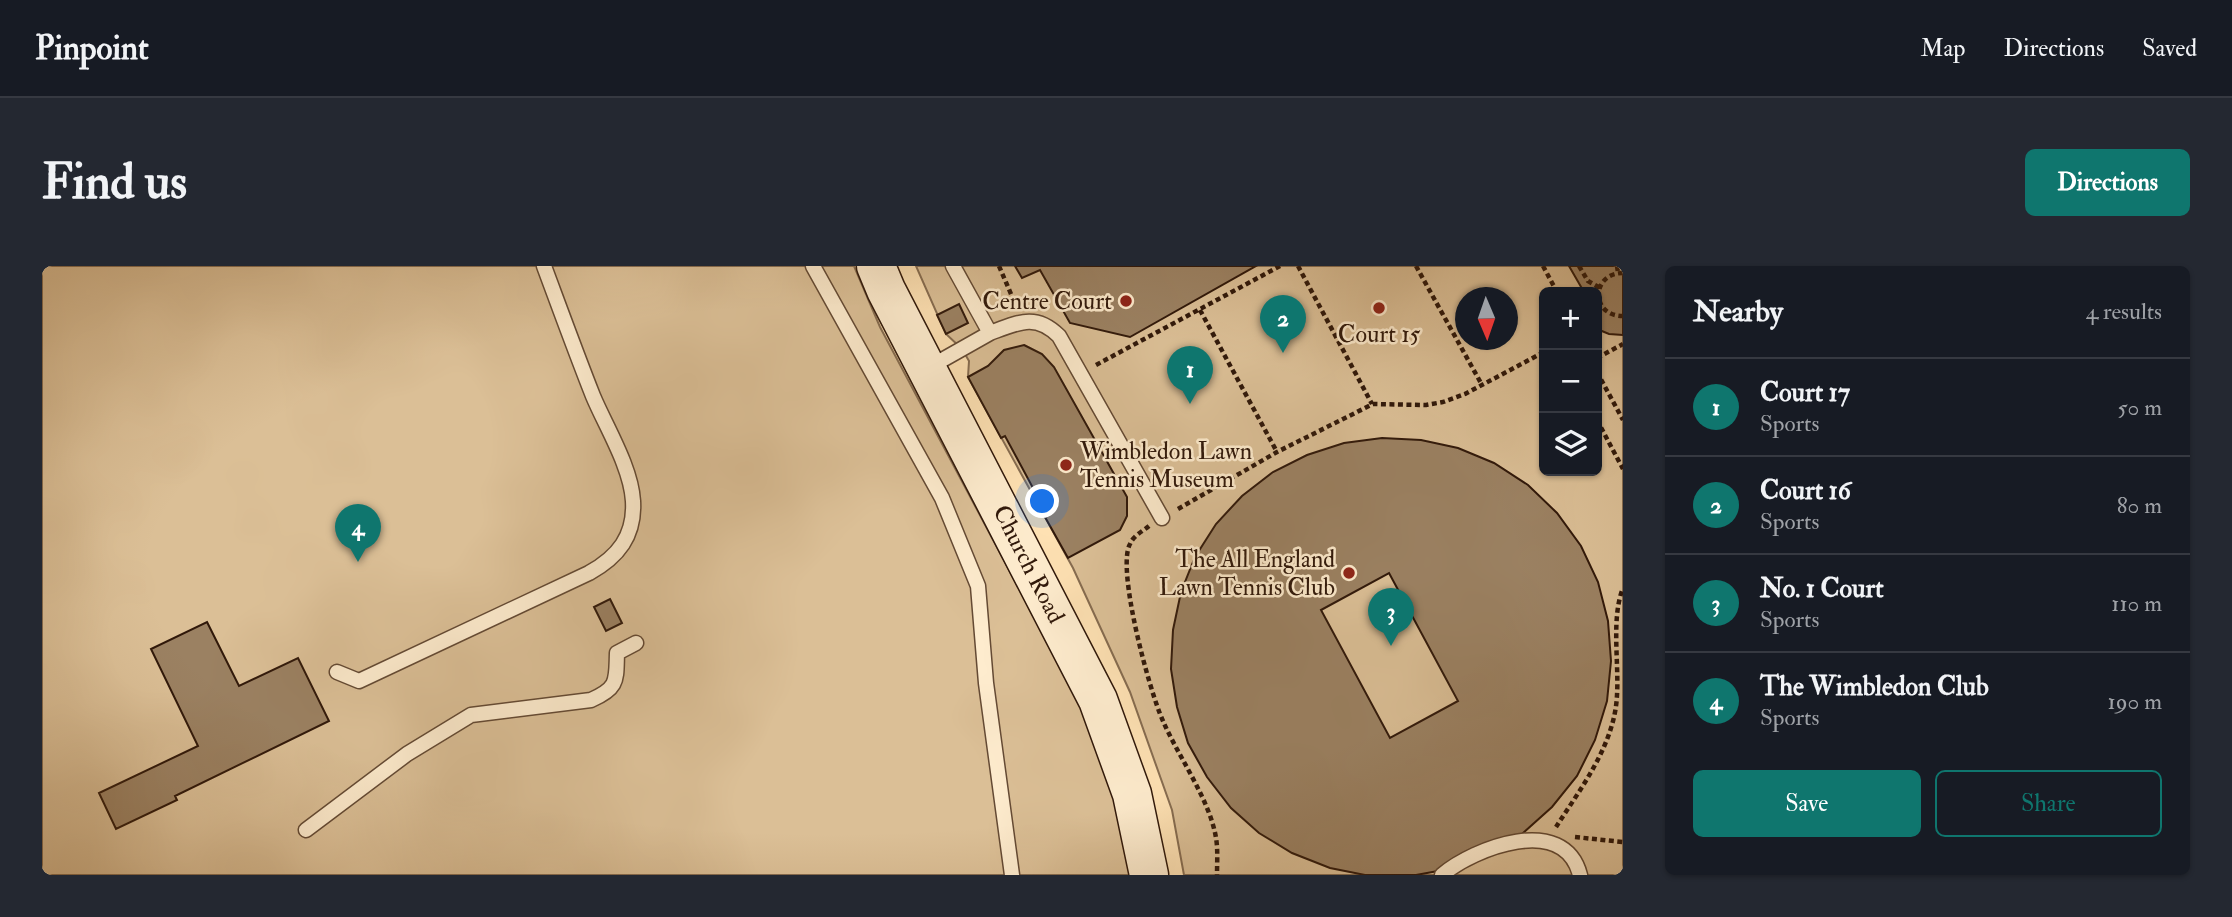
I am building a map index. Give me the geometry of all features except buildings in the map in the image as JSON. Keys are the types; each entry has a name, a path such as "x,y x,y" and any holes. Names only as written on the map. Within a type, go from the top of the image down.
{"street":[{"name":"Church Road","path":"876,266 1098,700 1132,794 1149,875"}],"lane":[{"path":"337,672 359,681 589,573 618,554 624,543 633,510 628,476 592,393 544,266"},
{"path":"813,266 942,498 978,586 986,683 1012,875"},
{"path":"953,266 990,332"},
{"path":"927,369 990,332 1023,321 1039,321 1049,326 1059,336 1162,518"},
{"path":"306,830 407,754 471,715 591,699 607,693 616,680 617,653 636,643"},
{"path":"1442,875 1462,860 1502,844 1546,841 1572,858 1580,875"}],"path":[{"path":"999,266 1023,321"},
{"path":"1081,374 1280,266"},
{"path":"1298,266 1373,404"},
{"path":"1416,266 1482,385"},
{"path":"1543,266 1555,287"},
{"path":"1579,266 1588,281 1598,287"},
{"path":"1601,287 1609,276 1620,273 1617,266"},
{"path":"1602,304 1613,315 1623,316"},
{"path":"1200,310 1277,452"},
{"path":"1602,355 1623,344"},
{"path":"1217,875 1216,837 1207,810 1163,722 1151,691 1128,577 1126,558 1130,544 1162,518 1277,452 1373,404 1426,405 1465,394 1539,355"},
{"path":"1602,381 1623,420"},
{"path":"1602,429 1623,469"},
{"path":"1551,834 1588,775 1611,727 1617,696 1617,605 1623,587"},
{"path":"1581,837 1623,842"}],"shaded area":[{"path":"42,266 854,266 880,327 1093,728 1113,783 1134,875 42,875"},
{"name":"The All England Lawn Tennis Club","path":"916,266 1623,266 1623,875 1184,875 1172,810 1130,692 1073,568 968,377 969,361 962,349 946,334"}],"place":[{"name":"Centre Court","path":"1126,301"},
{"name":"Court 15","path":"1379,308"},
{"name":"Court 16","path":"1283,353"},
{"name":"Court 17","path":"1190,404"},
{"name":"Wimbledon Lawn Tennis Museum","path":"1066,465"},
{"name":"The Wimbledon Club","path":"358,562"},
{"name":"The All England Lawn Tennis Club","path":"1349,573"},
{"name":"No. 1 Court","path":"1391,646"}]}
